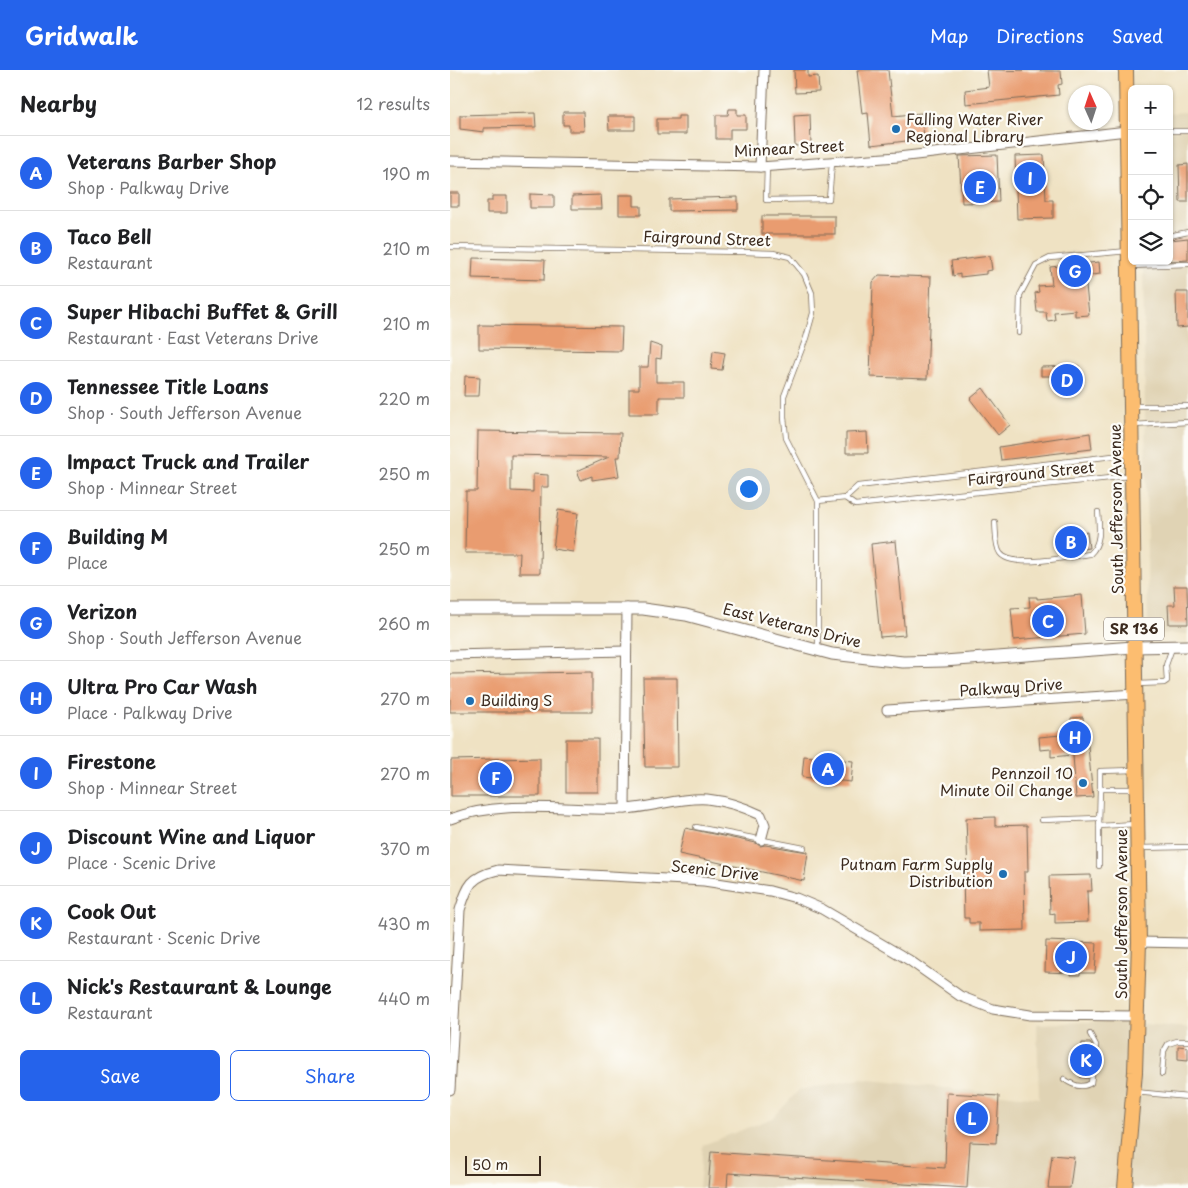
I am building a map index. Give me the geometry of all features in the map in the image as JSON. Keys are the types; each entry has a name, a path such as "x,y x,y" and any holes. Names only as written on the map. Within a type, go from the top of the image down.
{"main road":[{"name":"South Jefferson Avenue","path":"1126,70 1128,110"},
{"name":"South Jefferson Avenue","path":"1129,175 1130,220"},
{"name":"South Jefferson Avenue","path":"1125,1188 1138,1016 1139,942 1129,266"}],"street":[{"path":"764,70 764,167"},
{"name":"Minnear Street","path":"450,161 764,167 898,157 1128,130"},
{"path":"625,809 627,608"},
{"name":"East Veterans Drive","path":"450,609 627,608 686,615 818,651 856,658 921,662 1134,647 1188,646"},
{"path":"450,655 626,652"},
{"name":"Palkway Drive","path":"887,710 1136,689"},
{"path":"450,820 470,812 493,809 625,809 704,799 740,805 761,815 765,825 761,840"},
{"name":"Scenic Drive","path":"450,1090 460,910 469,884 481,874 498,870 704,881 770,891 822,908 908,960 960,996 993,1009 1030,1015 1138,1016"},
{"path":"1139,942 1188,943"}],"lane":[{"path":"1173,131 1188,131"},
{"path":"764,167 766,200 829,199 832,162"},
{"path":"1173,235 1188,232"},
{"path":"1020,333 1020,295 1036,265 1050,258 1128,243"},
{"name":"Fairground Street","path":"450,247 745,252 773,253 790,258 804,274 812,293 813,313 806,338 784,396 784,417 786,438 818,501 818,651"},
{"path":"1129,266 1188,264"},
{"path":"1131,406 1188,406"},
{"path":"1132,425 1188,422"},
{"name":"Fairground Street","path":"818,501 845,498 858,486 1132,454"},
{"name":"Fairground Street","path":"845,498 855,505 1132,476"},
{"path":"995,522 999,552 1005,558 1026,562 1090,554 1096,549 1098,541 1098,512"},
{"path":"1136,689 1167,681 1166,665 1172,646"},
{"path":"1099,866 1100,770 1137,770"},
{"path":"1100,789 1137,789"},
{"path":"1042,820 1099,818"},
{"path":"1099,826 1138,824"},
{"path":"696,827 804,848"},
{"path":"1138,848 1188,847"},
{"path":"1064,1079 1075,1085 1088,1085 1092,1083 1096,1045 1090,1034"},
{"path":"1162,1074 1164,1051 1168,1044 1177,1041 1188,1041"},
{"path":"1133,1092 1188,1098"}],"shaded area":[{"path":"1188,112 1188,634 1157,634 1148,628 1143,265 1173,265 1173,113"},
{"path":"1115,1021 1188,1028 1188,1188 699,1188 703,1145 773,1118 799,1090 861,1079 1039,1098 1037,1024"}],"building":[{"path":"794,70 808,70 808,77 818,76 819,92 795,93"},
{"path":"857,70 888,70 893,116 922,113 924,139 871,145 868,113 862,114"},
{"path":"987,70 1061,71 1062,84 1058,85 1059,95 966,104 965,90 989,87"},
{"path":"729,109 737,109 737,115 746,115 746,129 730,129 730,139 716,139 716,115 728,115"},
{"path":"563,112 583,112 584,131 569,131 569,125 563,125"},
{"path":"535,113 536,127 484,128 484,132 460,129 460,115"},
{"path":"810,114 811,145 795,146 794,115"},
{"path":"608,116 635,116 635,130 609,130"},
{"path":"678,116 686,116 686,134 657,134 657,119 678,119"},
{"path":"997,155 999,202 962,203 959,156"},
{"path":"1044,155 1046,200 1053,200 1053,218 1017,219 1015,156"},
{"path":"1188,164 1188,202 1180,202 1179,165"},
{"path":"450,193 459,193 459,206 450,206"},
{"path":"530,194 554,195 554,208 530,208"},
{"path":"601,195 602,209 572,209 572,196"},
{"path":"619,195 634,195 634,206 641,206 641,215 619,215"},
{"path":"492,196 507,196 507,213 487,213 487,201 492,201"},
{"path":"738,197 738,210 669,211 669,199"},
{"path":"762,216 835,216 835,234 762,234"},
{"path":"1188,238 1188,260 1173,261 1173,240"},
{"path":"990,256 992,270 986,271 986,274 960,277 960,274 953,276 951,261"},
{"path":"473,258 545,260 544,280 472,278"},
{"path":"1099,262 1100,274 1085,276 1089,315 1075,316 1075,310 1054,312 1055,320 1047,321 1046,312 1037,312 1035,293 1039,292 1038,286 1052,285 1050,267"},
{"path":"879,275 931,277 927,379 870,377 873,282"},
{"path":"1176,292 1188,292 1188,327 1177,328"},
{"path":"479,325 622,327 621,351 479,349"},
{"path":"650,343 662,347 661,359 656,358 656,382 684,382 684,397 659,397 659,414 629,414 629,389 639,389 639,367 648,367"},
{"path":"713,351 725,353 722,370 711,369"},
{"path":"1079,366 1079,385 1070,385 1070,390 1056,390 1055,376 1041,376 1041,367"},
{"path":"465,376 480,377 479,396 464,396"},
{"path":"983,388 1010,425 998,435 970,399"},
{"path":"478,431 621,433 620,457 616,457 619,476 592,480 592,476 581,480 577,471 609,457 511,455 511,491 533,492 533,474 548,475 548,487 541,487 540,573 519,573 520,553 465,553 466,491 477,491"},
{"path":"867,432 868,453 846,453 846,433"},
{"path":"1090,433 1092,449 1001,460 999,447"},
{"path":"558,510 578,513 573,552 553,549"},
{"path":"1087,532 1089,548 1056,552 1054,536"},
{"path":"896,541 905,635 880,637 871,544"},
{"path":"1174,586 1187,586 1188,624 1169,624 1168,605 1175,605"},
{"path":"1082,595 1085,634 1014,640 1011,608 1030,607 1029,597 1037,597 1037,599"},
{"path":"592,672 592,712 450,712 450,674"},
{"path":"643,678 677,678 678,767 645,767"},
{"path":"1083,717 1084,737 1087,736 1093,797 1076,798 1073,755 1051,757 1051,749 1040,750 1039,737 1072,734 1071,718"},
{"path":"566,739 598,739 598,792 566,792"},
{"path":"804,756 853,761 851,782 802,777"},
{"path":"540,758 540,796 451,796 451,760"},
{"name":"Putnam Farm Supply Distribution","path":"995,817 995,826 1027,825 1028,872 1024,872 1025,930 979,931 979,923 969,923 969,918 964,918 963,874 968,874 966,818"},
{"path":"685,828 756,843 760,846 765,845 808,852 804,881 679,854"},
{"path":"1091,875 1092,891 1087,891 1088,922 1055,923 1055,913 1050,914 1049,876"},
{"path":"1046,941 1097,943 1095,973 1071,975 1071,973 1045,972"},
{"path":"1082,1043 1090,1043 1092,1046 1088,1078 1080,1077"},
{"path":"1178,1046 1188,1047 1188,1060 1178,1059"},
{"path":"947,1093 999,1096 996,1143 970,1142 967,1188 728,1173 727,1188 708,1188 711,1152 945,1168"},
{"path":"1052,1155 1074,1157 1070,1188 1048,1188"}],"place":[{"name":"Falling Water River Regional Library","path":"896,129"},
{"name":"Firestone","path":"1030,178"},
{"name":"Impact Truck and Trailer","path":"980,187"},
{"name":"Verizon","path":"1075,271"},
{"name":"Tennessee Title Loans","path":"1067,380"},
{"name":"Taco Bell","path":"1071,542"},
{"name":"Super Hibachi Buffet & Grill","path":"1048,621"},
{"name":"Building S","path":"470,701"},
{"name":"Ultra Pro Car Wash","path":"1075,737"},
{"name":"Veterans Barber Shop","path":"828,769"},
{"name":"Building M","path":"496,778"},
{"name":"Pennzoil 10 Minute Oil Change","path":"1083,783"},
{"name":"Putnam Farm Supply Distribution","path":"1003,874"},
{"name":"Discount Wine and Liquor","path":"1071,957"},
{"name":"Cook Out","path":"1086,1060"},
{"name":"Nick's Restaurant & Lounge","path":"972,1118"}]}
